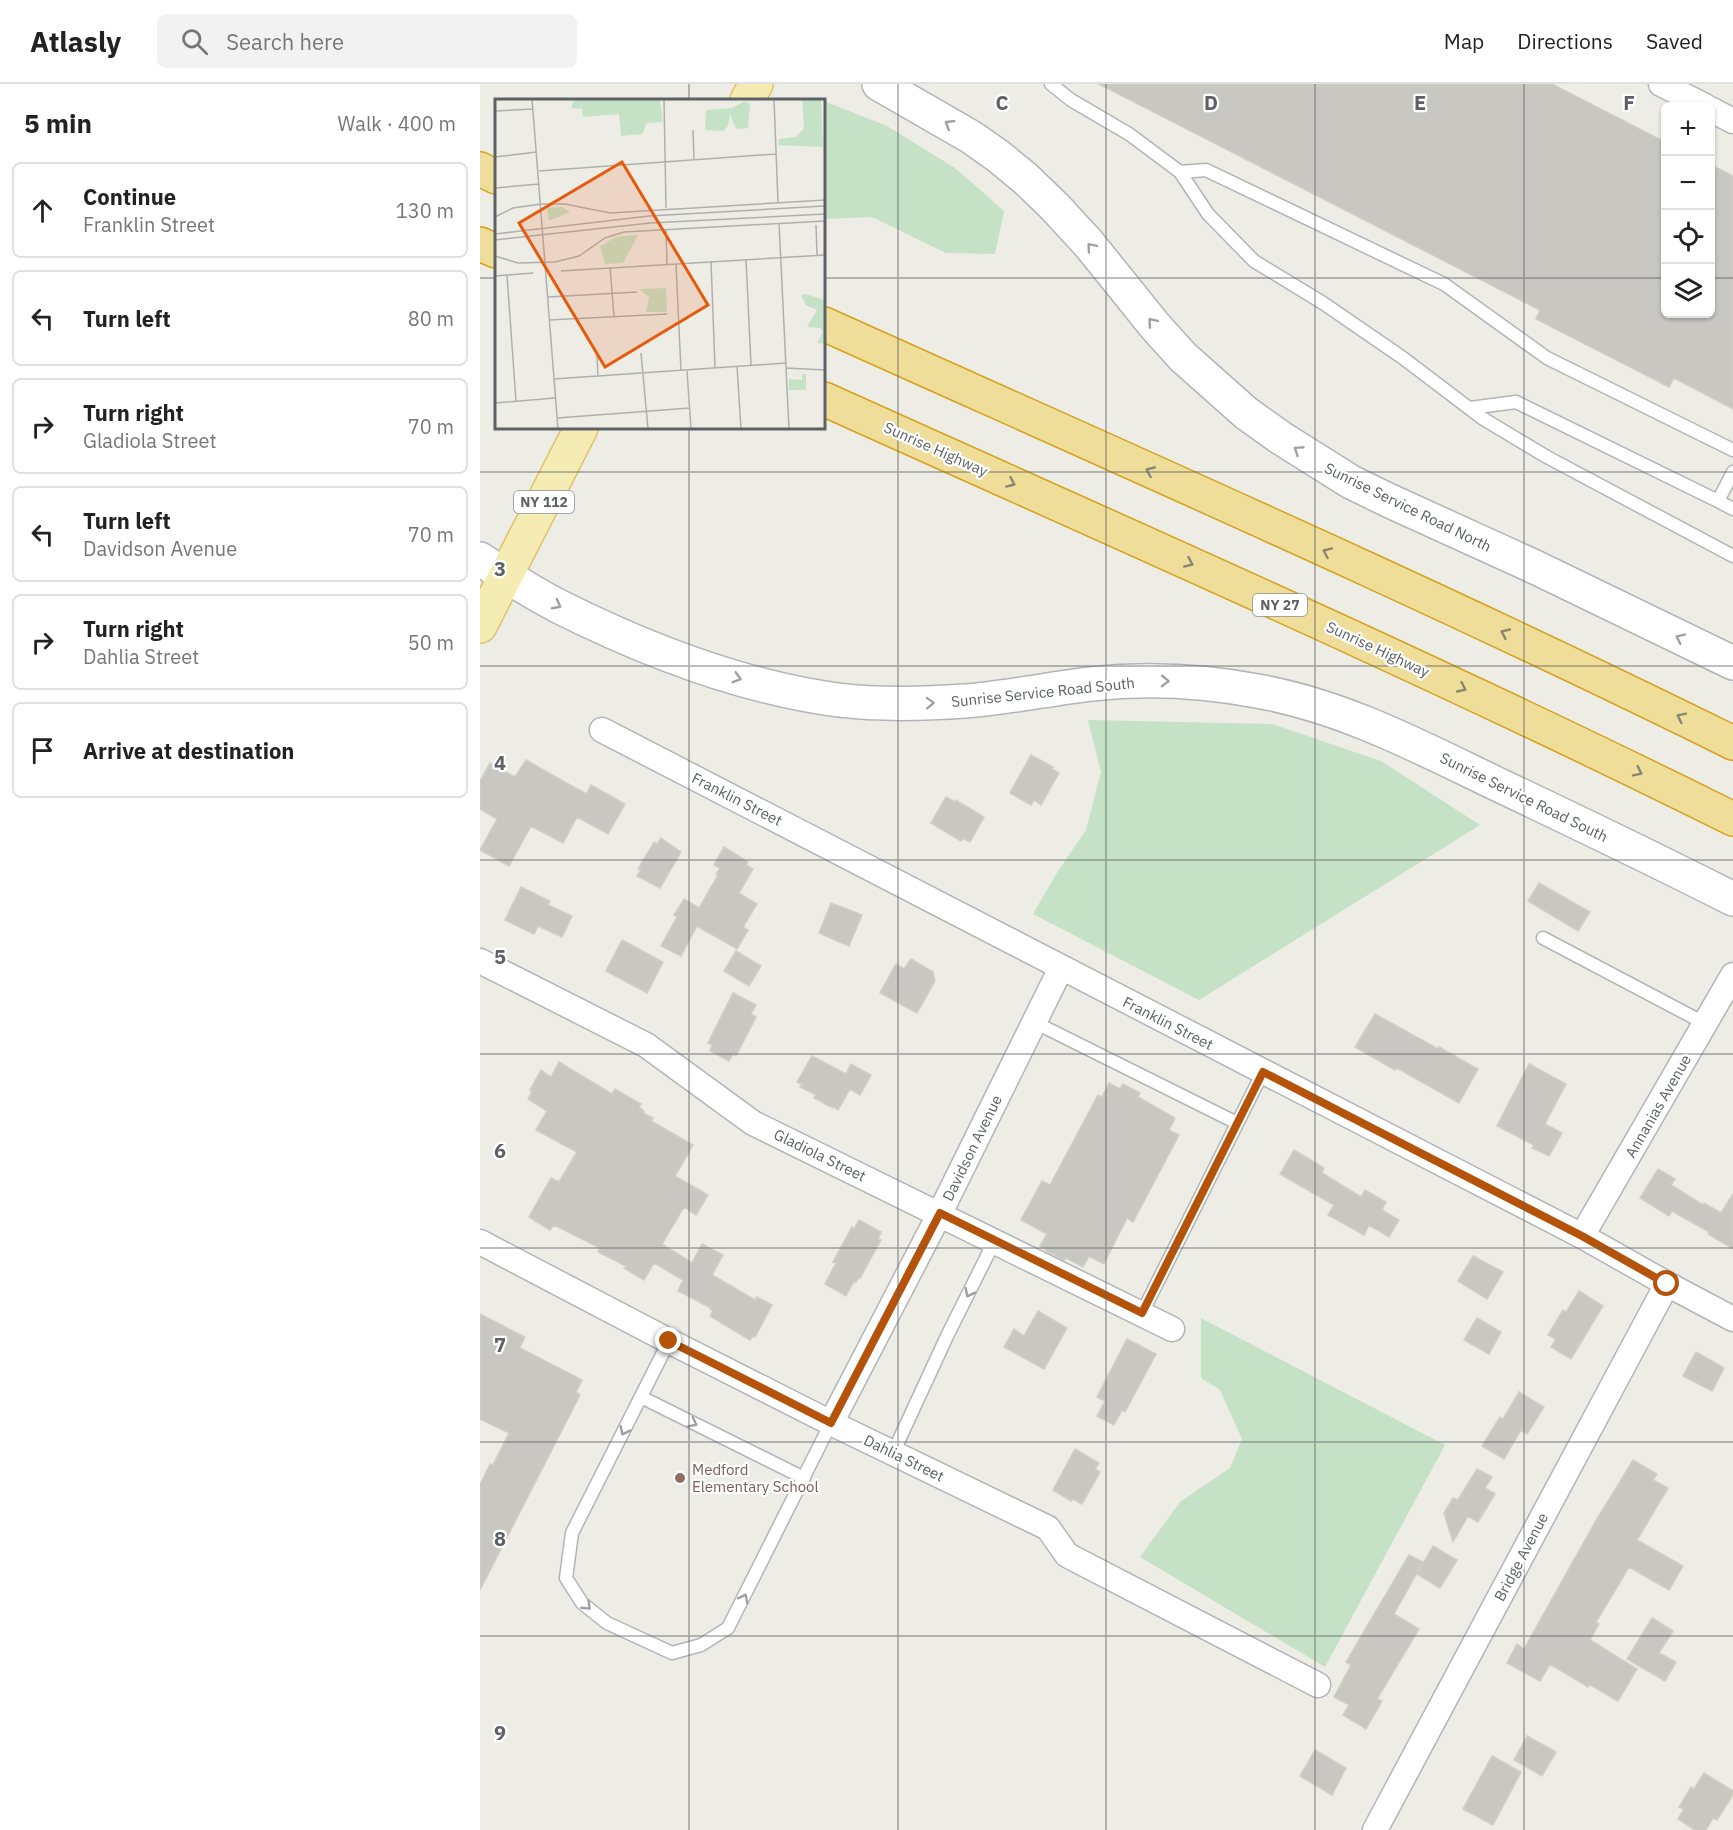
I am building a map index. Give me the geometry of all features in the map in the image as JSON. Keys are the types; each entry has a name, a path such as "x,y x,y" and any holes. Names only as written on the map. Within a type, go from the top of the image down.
{"highway":[{"path":"480,169 495,176"},
{"path":"480,244 495,251"},
{"path":"825,324 1387,579 1733,743"},
{"name":"Sunrise Highway","path":"825,399 1361,641 1733,819"}],"main road":[{"path":"748,99 756,84"},
{"name":"Sunrise Service Road North","path":"879,84 971,137 999,156 1026,179 1089,244 1183,357 1246,413 1281,438 1333,472 1380,497 1537,568 1733,663"},
{"name":"NY 112","path":"480,626 493,568 581,429"},
{"name":"Sunrise Service Road South","path":"493,568 558,606 676,658 754,682 839,700 881,703 967,701 1128,681 1173,681 1214,685 1257,690 1295,699 1337,712 1413,743 1733,899"}],"street":[{"path":"1661,84 1697,102"},
{"path":"1715,112 1733,121"},
{"name":"Franklin Street","path":"602,730 1582,1236 1733,1318"},
{"name":"Gladiola Street","path":"480,961 646,1045 753,1123 1172,1329"},
{"name":"Davidson Avenue","path":"831,1423 940,1213 1061,968"},
{"name":"Annanias Avenue","path":"1582,1236 1732,980"},
{"name":"Dahlia Street","path":"480,1242 831,1423 1048,1528 1068,1555 1318,1685"},
{"name":"Bridge Avenue","path":"1375,1830 1667,1284"}],"lane":[{"path":"1051,84 1071,100 1129,134 1180,172 1208,214 1254,261 1323,303 1470,408 1547,457 1733,556"},
{"path":"1180,172 1206,170 1444,284 1546,358 1733,450"},
{"path":"1470,408 1516,402 1733,509"},
{"path":"1718,501 1733,472"},
{"path":"1543,938 1706,1024"},
{"path":"1034,1022 1237,1123"},
{"path":"1142,1313 1263,1072"},
{"path":"893,1453 995,1240"},
{"path":"669,1341 572,1533 566,1578 582,1603 607,1623 672,1653 701,1645 728,1628 831,1423"},
{"path":"641,1397 804,1478"}],"green space":[{"path":"825,101 887,126 955,168 1004,211 995,254 946,253 872,217 825,219"},
{"path":"1088,720 1272,724 1381,761 1480,825 1199,1000 1033,914 1058,871 1086,830 1101,772"},
{"path":"1201,1318 1445,1445 1325,1667 1140,1557 1180,1502 1230,1468 1242,1439 1220,1390 1201,1378"}],"building":[{"path":"1099,84 1552,84 1661,140 1661,318 1715,318 1715,167 1733,176 1733,409 1674,378 1669,387 1536,319 1540,310"},
{"path":"1031,755 1053,767 1052,769 1059,773 1041,805 1034,800 1031,805 1010,793"},
{"path":"526,760 586,794 591,785 625,804 608,834 577,817 563,843 531,826 509,866 480,850 497,819 480,809 480,781 490,763 515,777"},
{"path":"946,797 955,802 956,800 984,817 970,842 963,838 961,841 931,823"},
{"path":"661,838 681,852 660,888 637,876 641,870 638,869 654,842 657,844"},
{"path":"724,847 748,862 746,865 753,869 739,893 757,904 743,927 748,930 737,949 697,926 681,956 661,946 677,917 674,915 684,899 699,908 718,875 716,874 720,868 714,865"},
{"path":"1539,883 1590,912 1578,931 1528,901"},
{"path":"521,887 550,901 548,905 572,916 562,937 538,926 534,934 505,920"},
{"path":"831,903 862,915 849,946 819,933"},
{"path":"622,940 663,962 647,993 606,971"},
{"path":"736,951 761,966 749,986 724,971"},
{"path":"911,959 933,972 935,981 917,1013 880,993 896,964 904,969"},
{"path":"733,993 756,1005 751,1014 756,1017 736,1056 733,1054 729,1061 710,1051 712,1045 708,1043"},
{"path":"1375,1014 1478,1069 1459,1103 1355,1047"},
{"path":"812,1056 846,1074 851,1064 871,1075 860,1095 850,1089 838,1110 814,1098 816,1095 800,1087 802,1084 797,1082"},
{"path":"559,1062 612,1094 615,1089 641,1104 639,1107 644,1111 643,1113 653,1118 651,1121 693,1145 675,1176 708,1195 696,1215 684,1207 662,1244 692,1263 702,1244 723,1255 712,1275 755,1300 757,1297 772,1305 755,1337 753,1336 750,1340 710,1316 713,1311 711,1308 678,1291 683,1280 654,1263 644,1280 624,1268 626,1266 598,1252 600,1248 554,1225 550,1230 529,1217 551,1178 559,1182 577,1152 536,1130 547,1111 528,1099 532,1091 530,1090 541,1070 551,1077"},
{"path":"1529,1064 1566,1084 1545,1124 1562,1133 1549,1156 1532,1148 1534,1145 1497,1126"},
{"path":"1109,1083 1120,1089 1123,1084 1140,1093 1138,1097 1175,1118 1169,1130 1179,1135 1133,1222 1127,1218 1104,1264 1089,1256 1083,1267 1046,1251 1040,1246 1047,1234 1021,1220 1042,1181 1050,1185 1098,1095 1102,1097"},
{"path":"1294,1150 1324,1168 1322,1173 1361,1197 1365,1190 1386,1202 1382,1210 1399,1220 1389,1237 1369,1225 1364,1235 1328,1215 1334,1205 1280,1174"},
{"path":"1658,1169 1675,1179 1671,1185 1703,1205 1704,1203 1721,1213 1733,1194 1733,1249 1672,1211 1669,1216 1640,1198"},
{"path":"859,1220 881,1232 878,1239 881,1240 860,1278 854,1281 846,1296 825,1284 836,1263 833,1262 852,1227 854,1229"},
{"path":"1473,1256 1503,1272 1487,1299 1458,1281"},
{"path":"1579,1291 1603,1306 1571,1359 1551,1347 1556,1339 1548,1335 1563,1310 1566,1312"},
{"path":"1038,1311 1067,1328 1044,1369 1004,1347 1014,1329 1024,1336"},
{"path":"480,1314 525,1337 520,1348 582,1380 576,1392 580,1395 480,1590 480,1485 509,1433 480,1419"},
{"path":"1477,1318 1501,1332 1489,1354 1464,1340"},
{"path":"1127,1339 1156,1354 1125,1412 1122,1410 1114,1425 1097,1416 1105,1401 1097,1397"},
{"path":"1696,1352 1724,1368 1712,1391 1683,1376"},
{"path":"1519,1392 1544,1407 1527,1434 1521,1430 1504,1459 1482,1446 1500,1417 1503,1419"},
{"path":"1075,1449 1099,1463 1095,1469 1100,1472 1082,1504 1073,1499 1071,1501 1053,1490"},
{"path":"1633,1460 1657,1474 1653,1480 1668,1488 1637,1540 1683,1566 1669,1590 1629,1567 1596,1622 1599,1624 1590,1640 1637,1669 1618,1701 1589,1684 1588,1687 1550,1664 1540,1681 1507,1663 1517,1644 1524,1649 1594,1524"},
{"path":"1477,1469 1492,1477 1485,1488 1495,1494 1478,1522 1468,1516 1453,1542 1444,1513 1453,1498 1458,1500"},
{"path":"1433,1546 1457,1560 1440,1588 1417,1574"},
{"path":"1409,1555 1423,1562 1394,1614 1419,1629 1377,1699 1382,1701 1366,1729 1343,1715 1349,1705 1334,1697 1351,1665 1346,1662"},
{"path":"1652,1618 1673,1631 1659,1653 1676,1662 1665,1681 1627,1659"},
{"path":"1527,1736 1556,1752 1542,1776 1514,1760"},
{"path":"1315,1750 1346,1768 1332,1795 1300,1776"},
{"path":"1492,1756 1521,1772 1493,1825 1463,1809"},
{"path":"1704,1773 1733,1791 1733,1795 1717,1820 1713,1818 1706,1830 1695,1830 1678,1819 1684,1809 1679,1807 1691,1787 1694,1789"}],"place":[{"name":"Medford Elementary School","path":"680,1478"}],"route":[{"path":"669,1341 831,1423 940,1213 1142,1313 1263,1072 1582,1236 1667,1284"}]}
